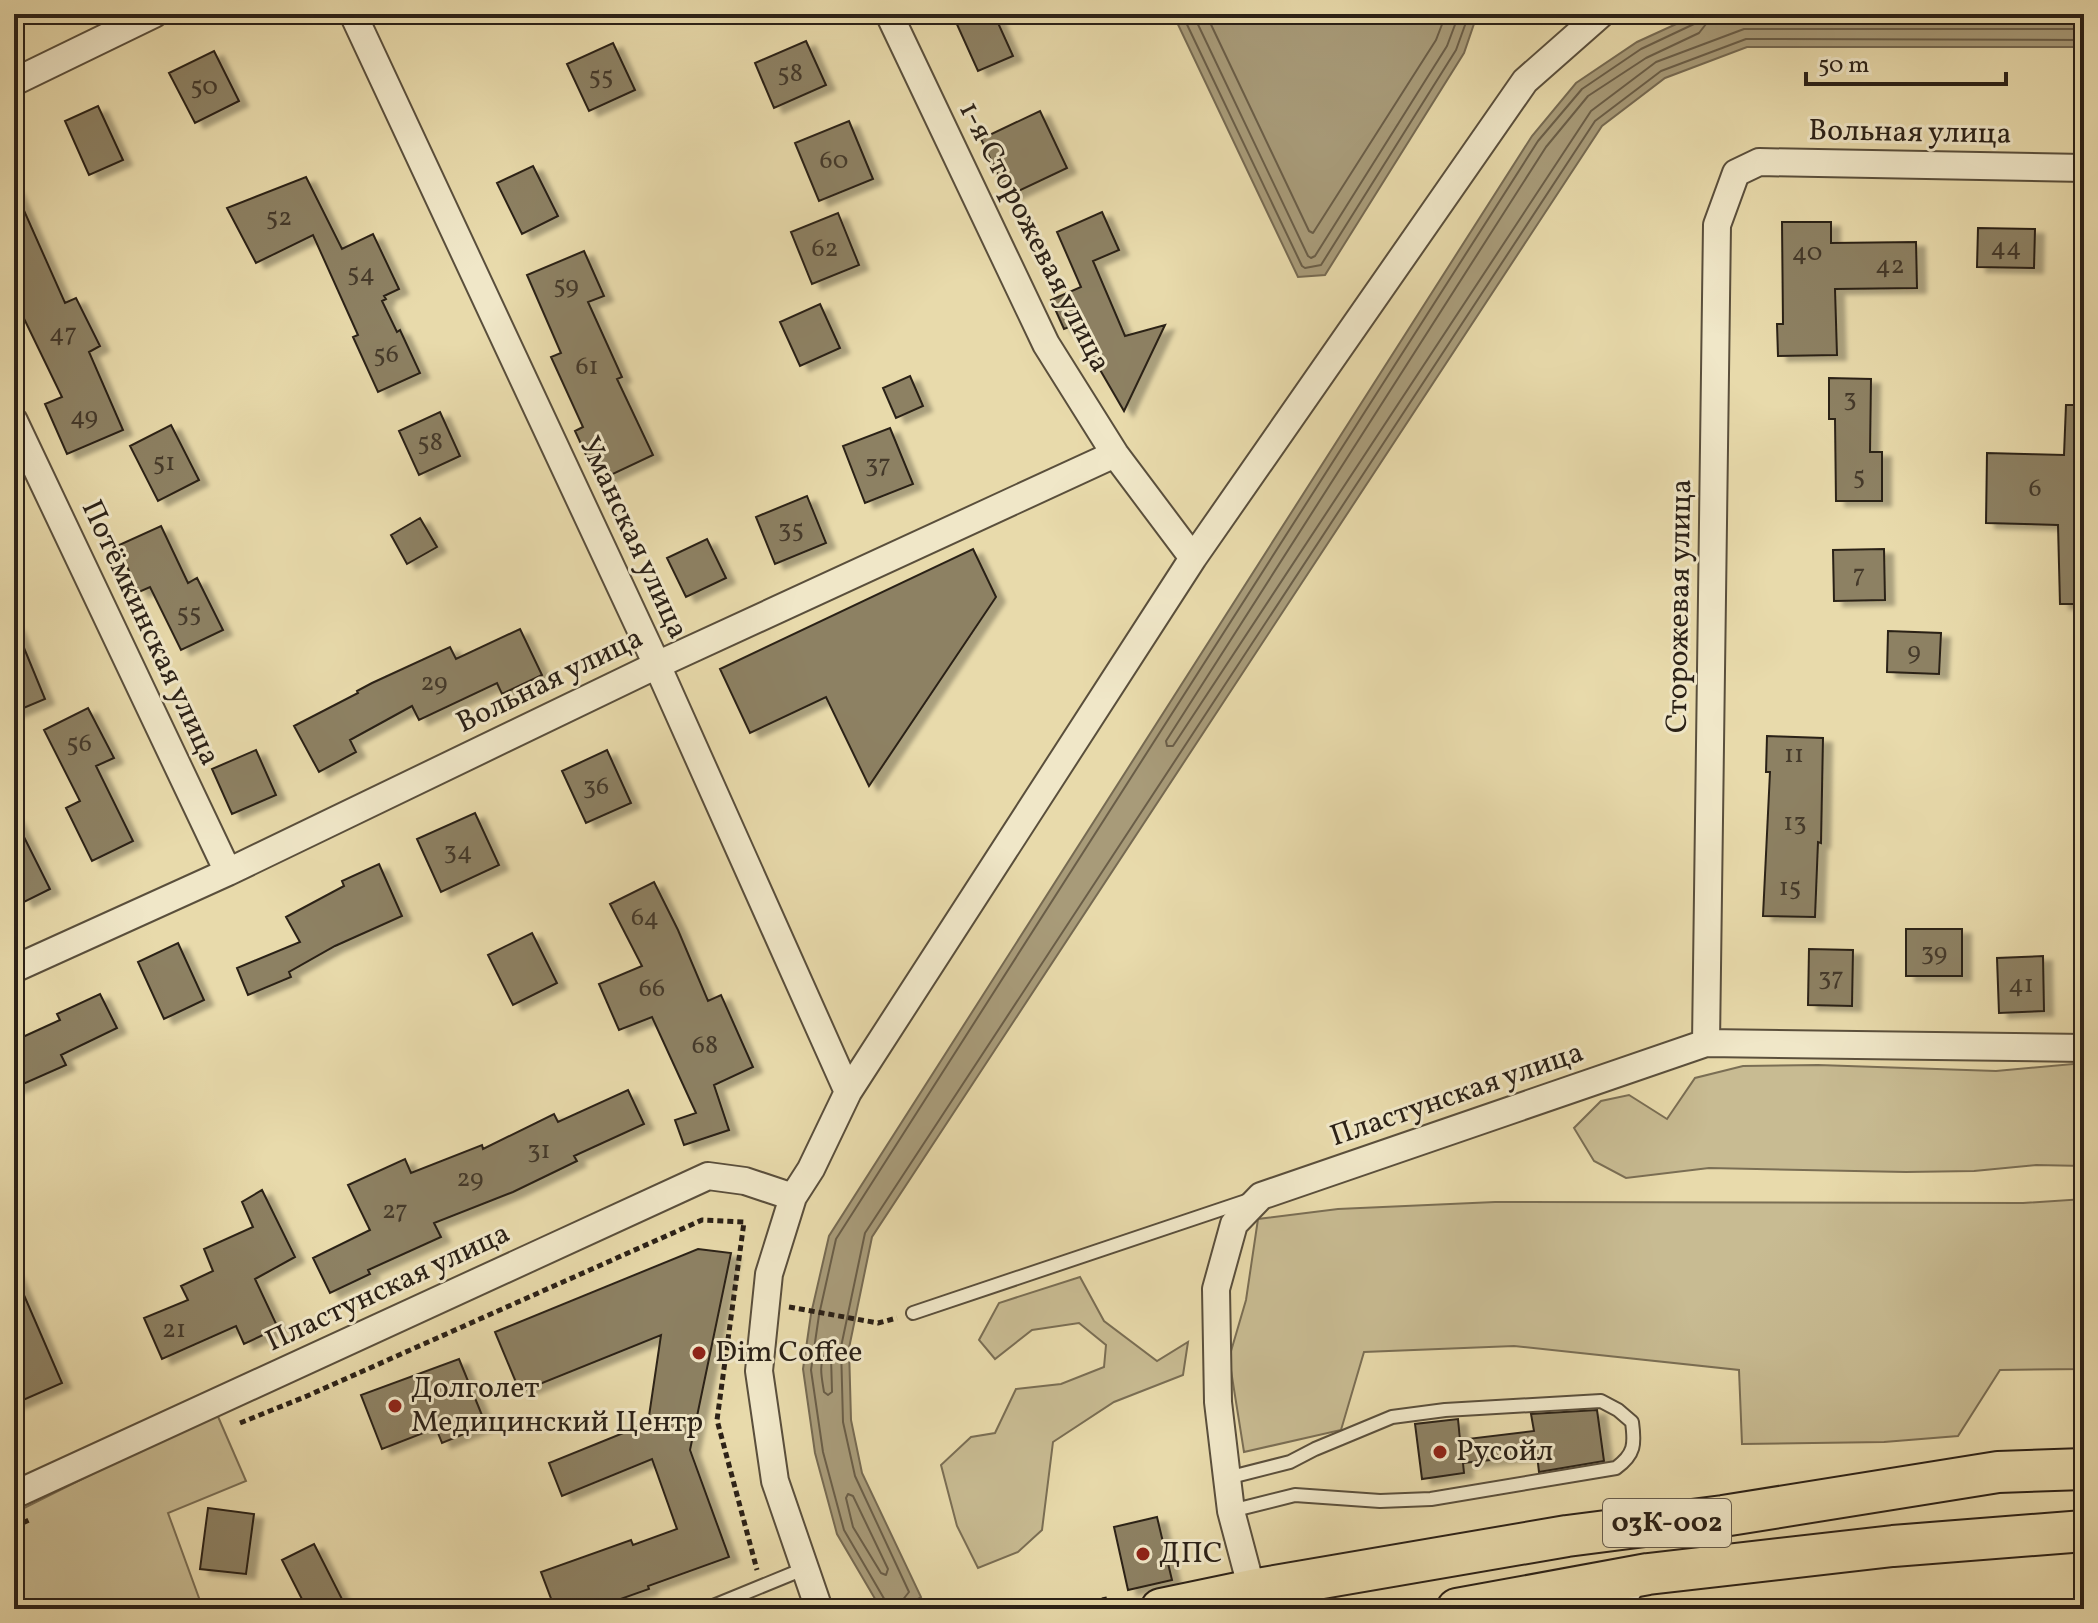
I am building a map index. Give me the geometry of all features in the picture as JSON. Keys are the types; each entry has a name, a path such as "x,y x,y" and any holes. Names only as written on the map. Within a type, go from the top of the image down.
{"main road":[{"name":"03К-002","path":"1161,1609 1252,1590 1567,1536 1723,1516 1998,1472 2084,1469"},
{"name":"03К-002","path":"1457,1609 1503,1604 1648,1574 1893,1546 2084,1531"}],"street":[{"path":"14,82 154,14"},
{"name":"Уманская улица","path":"353,14 657,665 848,1092"},
{"name":"1-я Сторожевая улица","path":"889,14 1046,344 1115,454 1193,558"},
{"path":"819,1609 775,1481 759,1371 769,1274 793,1197 811,1169 848,1092 1193,558 1525,81 1601,14"},
{"name":"Вольная улица","path":"1736,173 1759,162 2084,168"},
{"name":"Сторожевая улица","path":"1706,1043 1717,225 1736,173"},
{"name":"Потёмкинская улица","path":"14,421 228,872"},
{"name":"Вольная улица","path":"14,969 228,872 657,665 1115,454"},
{"name":"Пластунская улица","path":"1252,1590 1231,1511 1227,1478 1218,1402 1216,1289 1234,1224 1261,1196 1706,1043 2084,1048"},
{"name":"Пластунская улица","path":"14,1495 708,1176 745,1181 793,1197"}],"lane":[{"path":"913,1313 1261,1196"},
{"path":"1227,1478 1290,1462 1392,1417 1419,1414 1601,1401 1632,1422 1636,1446 1628,1459 1616,1468 1431,1499 1380,1501 1295,1495 1231,1511"},
{"path":"706,1609 806,1568"},
{"path":"1624,1609 1648,1574"}],"path":[{"path":"227,1428 307,1396 702,1220 744,1222 717,1420 761,1586"},
{"path":"811,1312 878,1323 913,1313"},
{"path":"14,1527 33,1518"},
{"path":"1104,1597 1107,1609"}],"shaded area":[{"path":"2084,1063 2084,1166 2036,1165 1974,1171 1906,1172 1709,1168 1626,1178 1594,1161 1574,1128 1601,1101 1629,1095 1667,1119 1695,1078 1743,1066 1818,1065 1996,1071"},
{"path":"2084,1199 2084,1369 2000,1370 1958,1436 1884,1442 1742,1444 1739,1370 1514,1346 1364,1352 1341,1430 1244,1452 1229,1358 1246,1300 1258,1219 1338,1209 1495,1202 2023,1203"},
{"path":"1080,1277 1104,1321 1157,1361 1188,1342 1183,1375 1114,1402 1053,1442 1042,1530 1018,1552 978,1568 957,1526 941,1465 971,1437 995,1433 1016,1389 1061,1384 1104,1367 1106,1345 1079,1323 1032,1330 995,1359 979,1340 999,1303"},
{"path":"216,1412 246,1481 168,1513 203,1609 14,1609 14,1513"}],"water":[{"path":"1173,14 1477,15 1464,53 1325,275 1298,277"},
{"path":"1698,14 2084,14 2084,47 1747,47 1665,78 1602,126 872,1237 849,1348 851,1420 862,1473 921,1597 901,1609 881,1609 837,1534 815,1453 803,1369 811,1314 829,1236 1532,136 1576,83 1637,42"}],"building":[{"path":"969,14 994,14 1013,56 978,71 955,20"},
{"path":"806,41 826,85 774,108 755,63"},
{"path":"613,43 635,90 589,111 567,64"},
{"path":"214,51 239,101 195,123 169,73"},
{"path":"98,106 123,160 89,175 65,121"},
{"path":"1040,111 1067,168 1008,196 981,139"},
{"path":"849,121 873,179 819,201 795,143"},
{"path":"533,166 558,216 522,234 497,183"},
{"path":"306,177 342,249 373,234 399,289 384,296 386,299 382,301 420,373 378,392 353,337 358,335 313,235 256,263 227,208"},
{"path":"14,188 65,303 76,298 100,346 89,352 123,430 67,454 45,404 62,397 14,298"},
{"path":"1102,212 1119,250 1093,261 1125,336 1165,325 1124,411 1074,325 1064,329 1051,300 1081,287 1057,232"},
{"path":"838,213 859,265 812,284 791,232"},
{"path":"1782,222 1831,222 1831,243 1916,242 1917,288 1835,289 1837,355 1778,356 1777,324 1783,324"},
{"path":"1978,228 2035,229 2034,268 1977,267"},
{"path":"584,251 604,296 588,302 622,377 617,379 653,455 598,481 575,431 583,427 551,357 561,353 527,275"},
{"path":"820,304 840,348 800,366 780,322"},
{"path":"910,376 923,406 896,418 883,388"},
{"path":"1829,378 1871,379 1870,452 1882,452 1882,501 1836,501 1835,419 1829,419"},
{"path":"2066,405 2084,405 2084,604 2060,604 2058,525 1986,523 1987,453 2064,455"},
{"path":"440,412 460,456 419,475 399,431"},
{"path":"171,425 199,480 158,501 130,446"},
{"path":"890,428 913,484 865,503 843,446"},
{"path":"807,496 826,543 775,564 756,517"},
{"path":"420,518 437,547 407,564 391,535"},
{"path":"161,526 188,583 197,578 223,630 181,650 150,587 139,592 117,546"},
{"path":"707,539 726,578 686,597 667,558"},
{"path":"973,549 996,597 869,786 826,697 750,733 720,669"},
{"path":"1884,549 1885,600 1834,601 1833,550"},
{"path":"14,627 45,699 14,712"},
{"path":"520,629 542,675 502,694 497,683 419,720 412,706 350,740 356,752 319,772 294,726 372,683 450,647 456,659"},
{"path":"1888,631 1941,633 1939,674 1887,672"},
{"path":"88,708 114,758 96,766 133,841 92,861 66,808 80,801 44,730"},
{"path":"1767,736 1823,738 1821,843 1818,842 1815,917 1763,916 1770,772 1766,772"},
{"path":"256,750 276,795 232,814 212,769"},
{"path":"607,750 631,803 586,823 562,771"},
{"path":"475,813 499,865 441,892 417,839"},
{"path":"14,817 50,889 24,902 14,882"},
{"path":"379,864 402,916 335,946 289,972 291,977 248,995 237,968 300,942 286,917 344,886 342,881"},
{"path":"654,882 708,1001 721,995 753,1067 714,1085 729,1130 684,1145 675,1120 696,1113 652,1017 619,1030 599,984 642,966 610,904"},
{"path":"1906,929 1962,929 1962,976 1906,976"},
{"path":"532,933 557,983 513,1005 488,955"},
{"path":"178,943 204,1000 164,1019 138,962"},
{"path":"1809,949 1853,950 1852,1006 1808,1005"},
{"path":"2043,956 2044,1011 1999,1013 1997,958"},
{"path":"100,994 117,1028 61,1055 66,1065 14,1088 14,1041 60,1020 57,1014"},
{"path":"628,1090 644,1124 574,1156 577,1161 513,1192 434,1223 441,1237 368,1270 370,1274 330,1293 313,1258 370,1230 348,1185 405,1159 411,1173 482,1145 483,1149 554,1114 558,1122"},
{"path":"262,1190 295,1257 255,1279 278,1328 244,1344 236,1326 162,1359 144,1318 188,1300 181,1286 213,1271 204,1249 253,1227 242,1202"},
{"path":"698,1249 731,1253 690,1450 729,1557 609,1603 611,1609 555,1609 541,1572 631,1540 633,1545 677,1529 652,1459 562,1496 549,1463 648,1423 661,1335 520,1392 495,1332"},
{"path":"14,1272 62,1383 14,1404"},
{"path":"459,1359 486,1425 442,1443 436,1428 382,1449 361,1395"},
{"path":"1597,1410 1604,1461 1539,1472 1537,1455 1463,1463 1464,1473 1422,1479 1415,1424 1458,1419 1460,1440 1534,1431 1531,1414"},
{"path":"208,1508 254,1514 246,1574 200,1569"},
{"name":"ДПС","path":"1157,1517 1172,1580 1128,1590 1114,1527"},
{"path":"314,1544 344,1603 332,1609 307,1609 282,1560"}],"place":[{"name":"Dim Coffee","path":"699,1353"},
{"name":"Долголет Медицинский Центр","path":"395,1406"},
{"name":"Русойл","path":"1440,1452"},
{"name":"ДПС","path":"1143,1554"}]}
